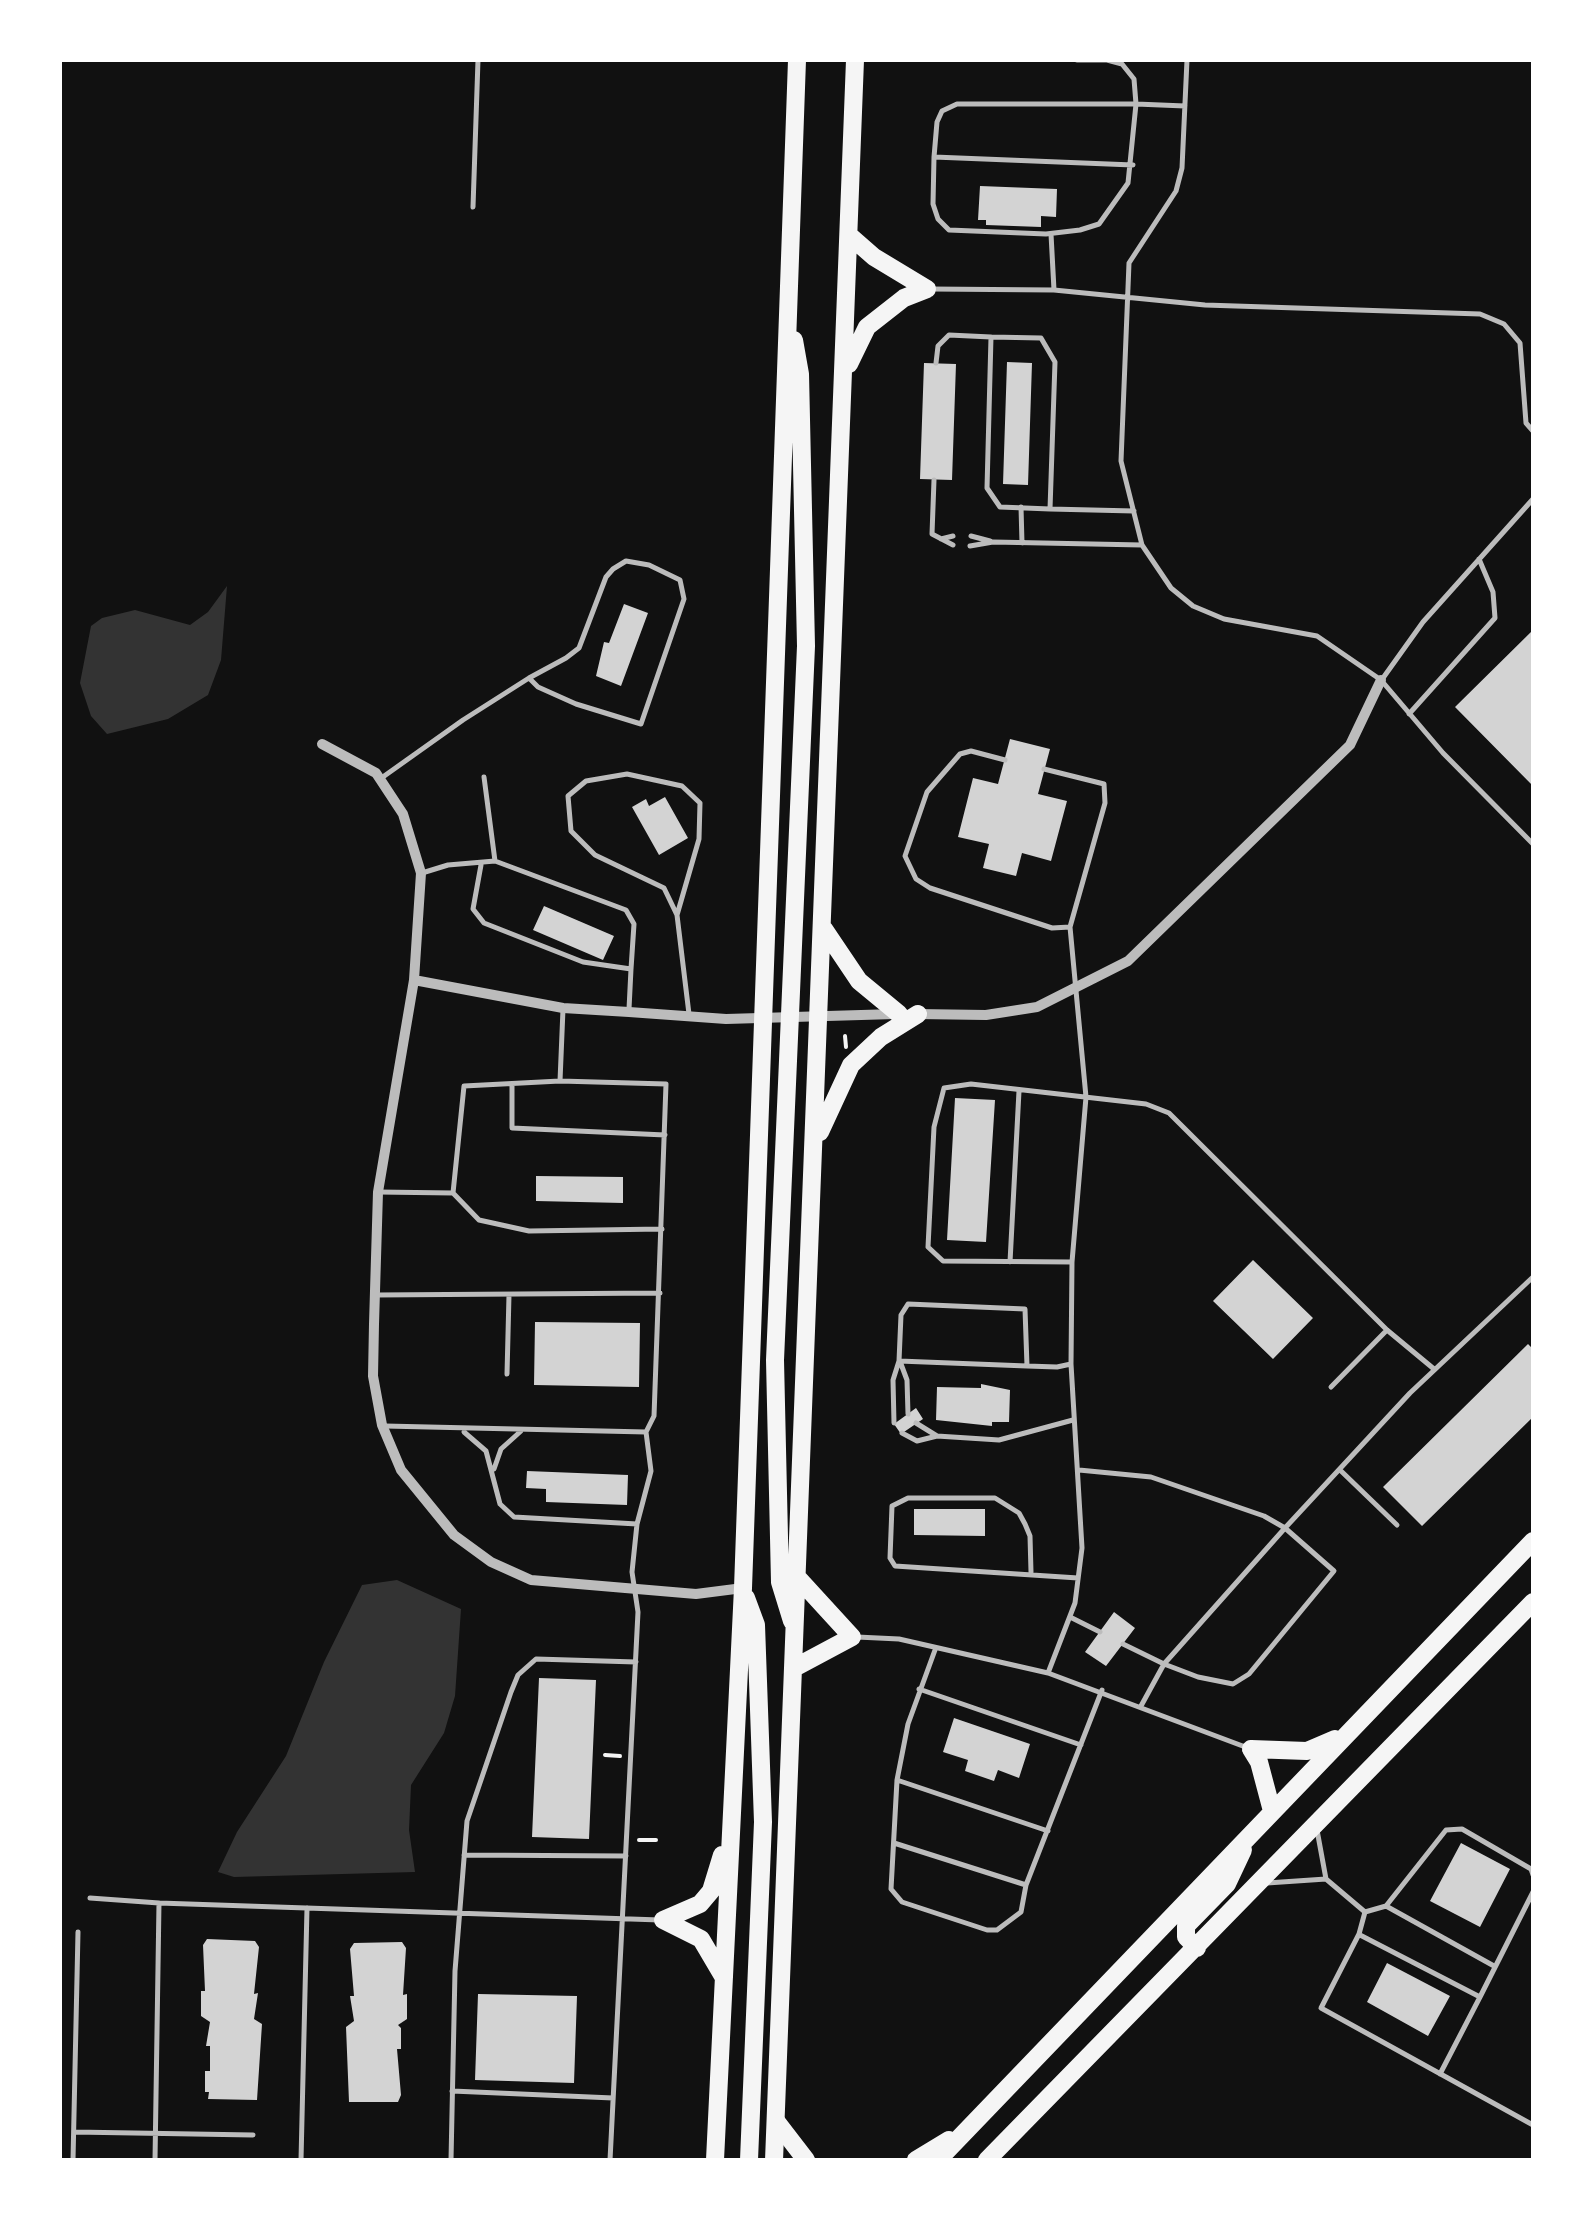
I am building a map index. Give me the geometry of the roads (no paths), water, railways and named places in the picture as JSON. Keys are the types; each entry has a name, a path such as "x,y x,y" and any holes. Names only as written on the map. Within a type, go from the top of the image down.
{"main road":[{"path":"715,2160 743,1588 760,1018 797,60"},
{"path":"774,2160 824,929 854,62"},
{"path":"850,236 874,257 927,289"},
{"path":"845,374 868,327 904,298 927,289"},
{"path":"788,304 800,374 806,559 798,894 789,1018 776,1439 780,1582 796,1636"},
{"path":"814,1146 851,1066 908,1014 859,980 824,929"},
{"path":"938,2160 1533,1541"},
{"path":"794,1668 852,1637 798,1578"},
{"path":"743,1588 756,1625 763,1822 748,2160"},
{"path":"987,2160 1526,1616 1533,1602"},
{"path":"1251,1749 1307,1751 1345,1735"},
{"path":"1251,1749 1259,1762 1272,1811"},
{"path":"663,1920 693,1909 711,1891 730,1831"},
{"path":"1197,1948 1186,1937 1186,1926 1227,1884 1252,1832"},
{"path":"663,1920 700,1939 724,1978"},
{"path":"776,2120 806,2160"},
{"path":"916,2160 975,2124"}],"street":[{"path":"414,980 563,1008 690,1016 789,1018 1037,1008 1128,960 1350,745 1381,680"},
{"path":"322,744 380,779 404,814 420,873 414,980 378,1192 373,1376 382,1426 401,1470 454,1536 491,1562 530,1580 636,1592 696,1594 743,1588"}],"lane":[{"path":"473,207 478,60"},
{"path":"1078,60 1122,64 1134,79 1136,104 1133,166 1122,195 1099,224 1050,234 949,230 938,219 933,204 937,122 942,111 957,104 1136,104 1185,106"},
{"path":"1187,60 1176,191 1130,263 1121,461 1142,545 1170,588 1193,606 1224,619 1317,636 1381,680 1533,844"},
{"path":"934,157 1133,166"},
{"path":"1050,234 1054,290"},
{"path":"927,289 1054,290 1205,306 1480,314 1504,324 1520,343 1526,423 1533,431"},
{"path":"936,363 938,346 949,335 1042,338 1055,362 1050,508"},
{"path":"991,337 987,488 1000,507 1134,511"},
{"path":"934,480 932,534 953,545"},
{"path":"1381,680 1422,622 1533,499"},
{"path":"1021,507 1022,543"},
{"path":"938,540 954,536"},
{"path":"971,536 993,542"},
{"path":"970,546 993,542 1142,545"},
{"path":"1410,714 1489,630 1495,618 1492,592 1479,559"},
{"path":"380,779 529,678 579,648 606,576 614,568 626,561 638,563 680,580 684,599 641,724 576,704 538,687 529,678"},
{"path":"1004,760 971,751 960,754 927,792 905,856 916,878 930,888 1052,928 1070,927"},
{"path":"1044,769 1104,784 1105,803 1070,927 1086,1097 1072,1262 1073,1420 1080,1470 1078,1578 1070,1616 1048,1673"},
{"path":"676,915 699,839 700,803 682,786 628,774 586,781 568,796 571,831 595,855 664,888 676,915 690,1016"},
{"path":"484,777 495,861"},
{"path":"420,873 448,865 480,866 495,861 626,910 634,924 629,1012"},
{"path":"480,866 474,908 484,923 583,962 631,969"},
{"path":"560,1081 563,1008"},
{"path":"454,1194 464,1086 560,1081 666,1084 654,1416 646,1432 651,1471 637,1524 632,1572 636,1592 636,1662 626,1918 610,2160"},
{"path":"512,1084 512,1128 665,1134"},
{"path":"1072,1262 943,1261 928,1246 934,1127 944,1088 971,1084 1146,1104 1168,1113 1387,1330 1434,1369"},
{"path":"1010,1262 1019,1091"},
{"path":"378,1192 454,1194 480,1220 529,1231 662,1228"},
{"path":"1141,1706 1164,1664 1286,1528 1434,1369 1533,1277"},
{"path":"376,1295 660,1293"},
{"path":"507,1374 509,1295"},
{"path":"894,1423 893,1380 900,1362 901,1315 908,1304 1025,1310 1026,1366"},
{"path":"1331,1386 1387,1330"},
{"path":"900,1362 1071,1364"},
{"path":"900,1362 907,1380 908,1414"},
{"path":"902,1433 917,1441 937,1436 999,1440 1073,1420"},
{"path":"916,1423 937,1436"},
{"path":"382,1426 646,1432"},
{"path":"493,1470 501,1448 524,1429"},
{"path":"462,1430 486,1451 500,1504 514,1517 637,1524"},
{"path":"1080,1470 1150,1476 1264,1516 1286,1528 1334,1572 1250,1674 1233,1684 1164,1664 1123,1644"},
{"path":"1340,1470 1397,1525"},
{"path":"1031,1572 1030,1536 1020,1513 995,1498 908,1498 892,1506 890,1558 904,1568 1031,1572 1078,1578"},
{"path":"1070,1616 1100,1632"},
{"path":"852,1637 899,1639 1048,1673 1102,1690 1251,1749"},
{"path":"935,1650 918,1689 898,1780 891,1863 894,1898 998,1930 1021,1912 1026,1885 1102,1690"},
{"path":"451,2160 459,1913 467,1821 511,1692 518,1675 536,1659 636,1662"},
{"path":"918,1689 1081,1745"},
{"path":"898,1780 1048,1831"},
{"path":"1317,1826 1326,1878 1365,1912"},
{"path":"1365,1912 1386,1906 1446,1830 1462,1828 1531,1869 1533,1875"},
{"path":"894,1842 1026,1885"},
{"path":"464,1854 627,1856"},
{"path":"1259,1884 1326,1878"},
{"path":"1440,2074 1533,1892"},
{"path":"90,1898 663,1920"},
{"path":"155,2160 159,1903"},
{"path":"1386,1906 1494,1966"},
{"path":"301,2160 307,1908"},
{"path":"1365,1912 1359,1934 1321,2008 1533,2125"},
{"path":"73,2160 78,1932"},
{"path":"1359,1934 1480,1998"},
{"path":"452,2091 613,2098"},
{"path":"74,2132 252,2136"}]}
